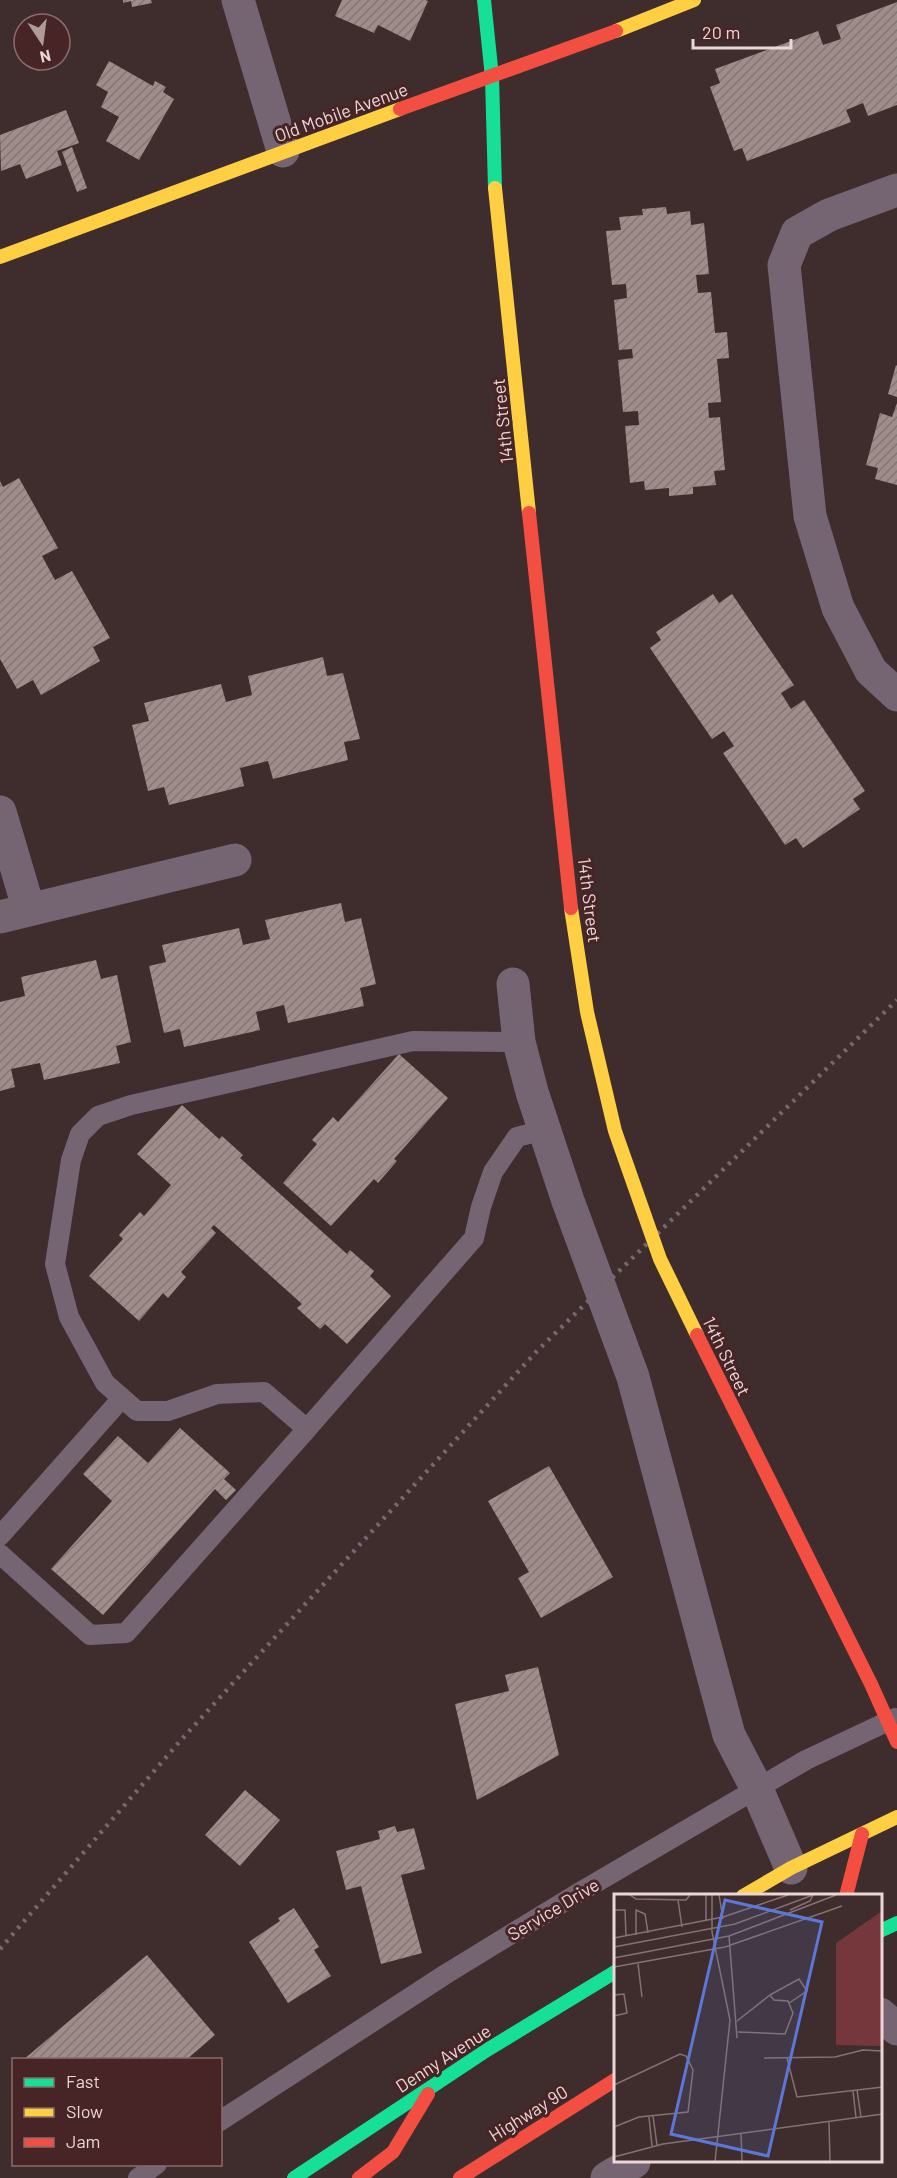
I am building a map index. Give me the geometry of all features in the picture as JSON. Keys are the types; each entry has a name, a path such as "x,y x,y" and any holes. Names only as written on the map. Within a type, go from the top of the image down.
{"street":[{"path":"238,0 283,151"},
{"name":"14th Street","path":"484,0 492,77 495,188 572,907 587,1012 615,1131 660,1259 749,1443 872,1684 897,1742"},
{"name":"Old Mobile Avenue","path":"0,257 283,151 492,77 694,0"},
{"path":"897,190 830,215 797,233 784,265 810,516 838,608 871,671 897,695"},
{"path":"0,812 14,914 235,860"},
{"path":"513,984 519,1042 544,1130 633,1377 729,1735 757,1789 789,1877"},
{"path":"748,1894 789,1877 862,1834 897,1817"},
{"path":"847,1894 862,1834"},
{"path":"882,1930 897,1923"},
{"name":"Denny Avenue","path":"294,2178 487,2050 614,1973"},
{"name":"Highway 90","path":"460,2178 614,2081"},
{"path":"359,2178 393,2152 432,2088"},
{"path":"607,2178 632,2163"}],"lane":[{"path":"307,1430 264,1392 217,1394 168,1411 138,1411 105,1383 69,1317 55,1264 71,1160 80,1134 98,1116 131,1105 413,1041 519,1042"},
{"path":"0,1554 90,1635 126,1633 474,1238 481,1207 493,1172 517,1137 544,1130"},
{"path":"0,1536 122,1398"},
{"name":"Service Drive","path":"222,2120 446,1974 580,1892 806,1760 897,1718"},
{"path":"138,2178 154,2166"}],"building":[{"path":"123,0 151,0 152,3 132,7 131,1 123,3"},
{"path":"342,0 428,1 410,41 378,25 374,33 335,16"},
{"path":"897,2 897,105 868,116 863,103 846,110 851,122 747,161 742,148 734,151 710,87 720,83 715,69 818,31 823,45 841,39 836,25"},
{"path":"109,61 153,86 155,81 166,87 163,92 174,99 139,160 106,141 119,117 101,107 108,92 96,85"},
{"path":"66,110 79,143 57,151 62,165 26,179 20,164 1,171 0,135"},
{"path":"72,147 87,188 77,192 62,152"},
{"path":"666,207 667,214 690,211 691,225 704,223 709,274 696,275 698,293 711,292 715,333 727,332 729,358 717,359 721,402 708,403 709,418 720,417 725,470 714,471 716,485 693,487 693,494 669,496 669,488 645,490 644,481 630,483 625,426 639,425 638,411 623,412 618,360 633,358 632,349 619,350 614,300 627,298 626,284 612,285 606,231 621,230 619,217 643,215 642,209"},
{"path":"897,366 897,397 888,394"},
{"path":"897,403 897,485 875,479 878,468 866,465 880,413 892,417"},
{"path":"19,478 58,548 42,556 55,580 72,571 110,638 93,647 100,661 41,695 33,680 17,689 0,659 0,481 3,487"},
{"path":"713,594 719,603 732,594 794,685 781,693 791,709 804,700 865,791 853,799 860,809 803,848 796,838 785,845 723,753 734,746 724,731 712,739 650,648 661,640 656,632"},
{"path":"323,657 327,676 343,673 360,739 344,742 348,760 273,779 268,761 240,768 244,786 169,805 164,787 148,791 132,725 149,721 144,703 221,684 226,702 252,695 248,676"},
{"path":"341,903 345,922 361,918 376,984 360,988 364,1006 288,1023 284,1005 256,1012 260,1030 184,1047 180,1029 164,1033 149,966 166,962 162,945 239,928 243,945 270,939 265,920"},
{"path":"96,960 101,979 117,975 131,1042 116,1046 120,1063 44,1080 40,1063 11,1069 15,1087 0,1091 0,1002 25,996 21,977"},
{"path":"399,1054 448,1098 394,1159 397,1161 378,1183 374,1179 331,1226 283,1183 317,1144 312,1140 333,1117 338,1122"},
{"path":"182,1105 219,1139 222,1136 243,1155 240,1158 347,1254 350,1250 374,1271 370,1276 391,1296 347,1344 325,1324 320,1329 297,1308 302,1304 214,1225 211,1228 216,1233 181,1272 186,1277 168,1298 163,1293 139,1321 89,1276 123,1239 119,1235 140,1212 144,1216 171,1185 137,1154"},
{"path":"180,1428 230,1473 224,1479 236,1490 226,1500 215,1489 103,1615 51,1569 112,1501 83,1474 118,1436 148,1463"},
{"path":"549,1466 613,1577 541,1618 518,1578 529,1572 488,1501"},
{"path":"538,1667 559,1755 477,1800 455,1704 509,1691 505,1675"},
{"path":"245,1790 280,1820 240,1866 205,1835"},
{"path":"395,1826 397,1832 414,1828 425,1869 401,1875 422,1953 381,1964 361,1886 346,1890 336,1851 380,1839 378,1831"},
{"path":"294,1908 319,1947 314,1950 331,1976 288,2003 249,1942 280,1921 278,1918"},
{"path":"147,1955 215,2035 188,2058 25,2058"}],"railway":[{"path":"0,1949 181,1740 537,1351 897,1000"}],"traffic: fast":[{"path":"484,0 492,77 495,188"},
{"path":"882,1930 897,1923"},
{"path":"294,2178 487,2050 614,1973"}],"traffic: slow":[{"path":"616,31 694,0"},
{"path":"0,257 400,109"},
{"path":"495,188 529,513"},
{"path":"571,908 587,1012 615,1131 660,1259 697,1335"},
{"path":"746,1894 791,1868 897,1817"}],"traffic: jam":[{"path":"400,109 616,31"},
{"path":"529,513 571,908"},
{"path":"697,1335 871,1684 897,1742"},
{"path":"847,1894 862,1834"},
{"path":"460,2178 614,2081"},
{"path":"359,2178 393,2152 428,2094"}]}
